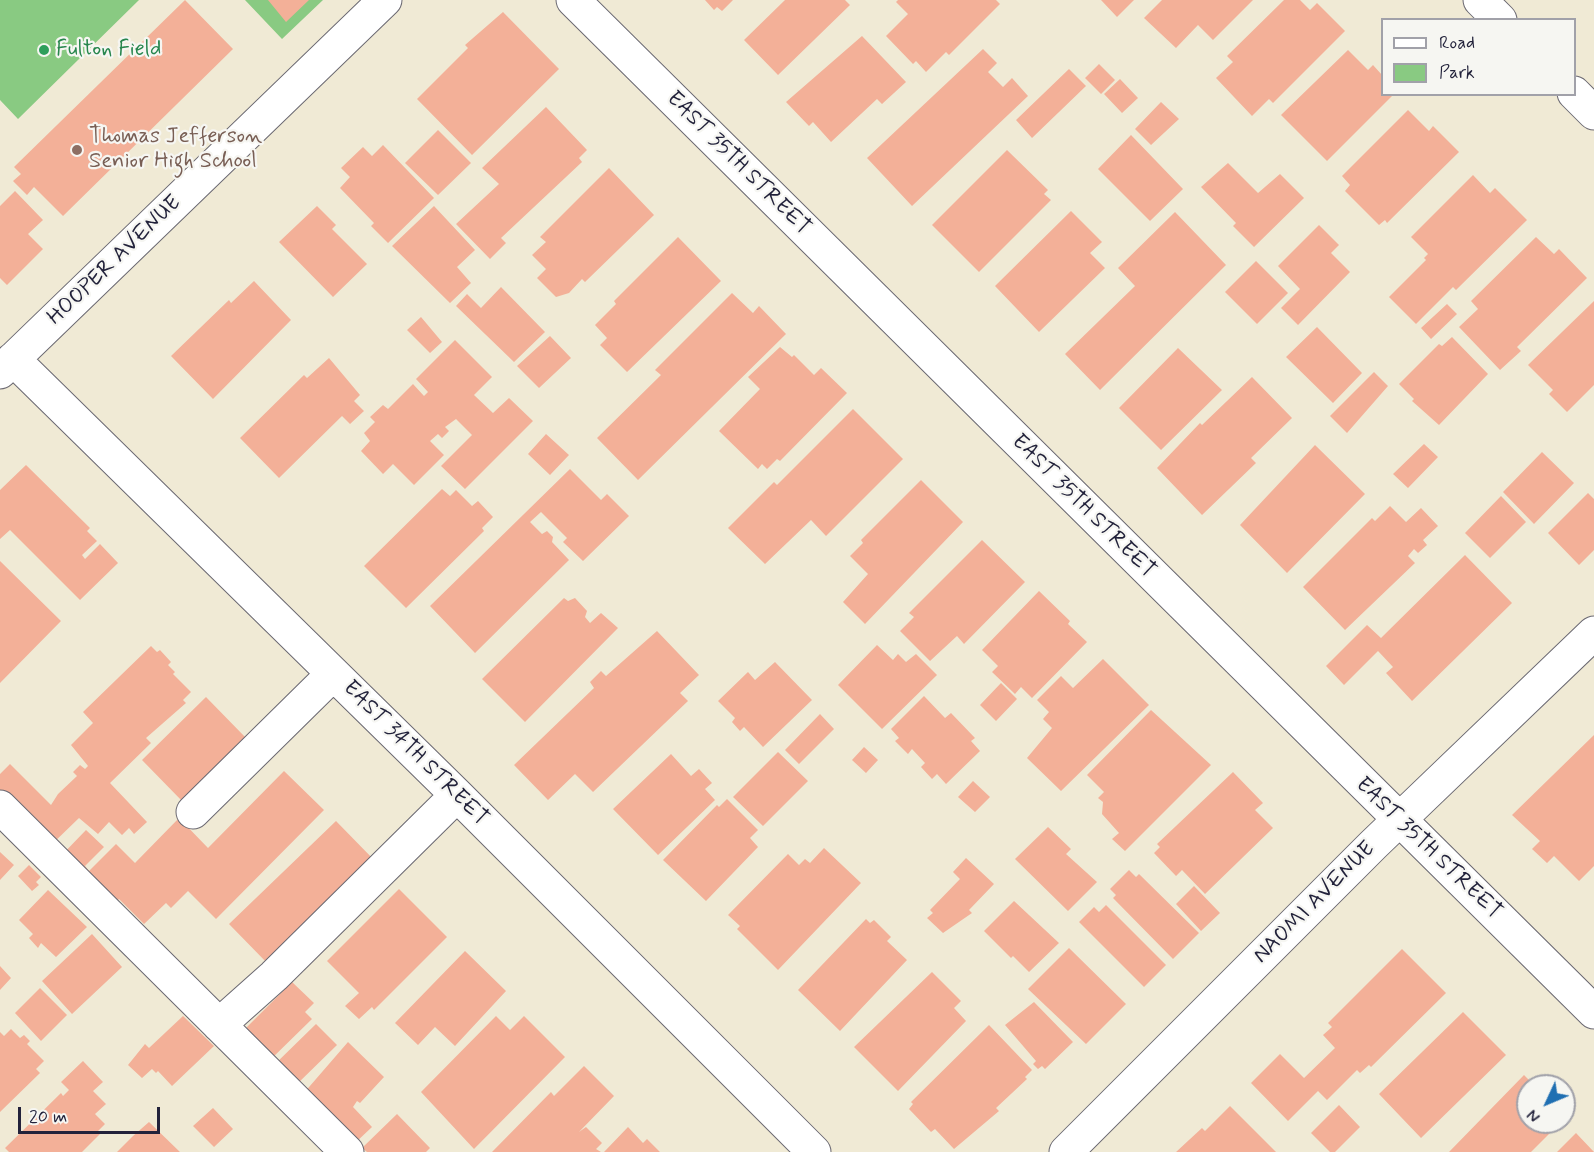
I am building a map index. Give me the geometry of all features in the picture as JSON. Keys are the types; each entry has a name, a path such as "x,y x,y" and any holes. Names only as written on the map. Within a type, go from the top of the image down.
{"street":[{"name":"HOOPER AVENUE","path":"7,365 385,0"},
{"name":"EAST 35TH STREET","path":"573,0 1594,1012"},
{"path":"1480,0 1498,18"},
{"path":"1576,94 1594,113"},
{"name":"EAST 34TH STREET","path":"7,365 333,674 814,1152"},
{"name":"NAOMI AVENUE","path":"1066,1152 1400,819 1594,633"},
{"path":"193,812 333,674"},
{"path":"219,1025 274,976 457,795"},
{"path":"0,807 346,1152"}],"green space":[{"name":"Fulton Field","path":"0,0 139,0 18,119 0,100"},
{"path":"245,0 323,0 282,39"}],"building":[{"path":"185,0 233,49 63,216 34,187 27,195 13,181 21,174 14,167"},
{"path":"268,0 309,0 286,22"},
{"path":"705,0 733,0 722,11 717,7 714,10"},
{"path":"785,0 845,0 850,5 778,75 744,40"},
{"path":"898,0 996,0 1000,4 949,55 946,52 926,72 916,61 913,64 886,36 908,14 896,2"},
{"path":"1101,0 1134,0 1117,17"},
{"path":"1162,0 1253,0 1213,40 1198,25 1176,48 1144,18"},
{"path":"1284,0 1300,0 1310,10 1317,3 1345,31 1273,103 1269,99 1252,116 1216,78 1233,62 1227,56"},
{"path":"503,12 559,69 472,155 417,99 468,48 465,45"},
{"path":"862,36 906,82 882,104 877,99 831,142 813,122 809,126 786,102"},
{"path":"983,49 997,63 988,72 1003,87 1012,78 1028,96 912,206 867,158"},
{"path":"1348,50 1368,70 1373,65 1381,74 1381,96 1392,96 1327,161 1281,115"},
{"path":"1099,64 1115,80 1101,94 1085,78"},
{"path":"1069,69 1086,86 1032,138 1016,120"},
{"path":"1120,79 1138,98 1122,113 1104,94"},
{"path":"1161,102 1179,119 1151,145 1135,129"},
{"path":"546,107 587,150 579,158 582,162 501,238 506,243 490,259 456,224 499,184 482,168"},
{"path":"1408,110 1429,131 1433,126 1459,152 1387,223 1385,220 1379,225 1345,191 1350,185 1342,176"},
{"path":"438,130 471,163 438,195 405,163"},
{"path":"1131,135 1183,189 1150,221 1098,169"},
{"path":"383,145 434,198 388,243 371,226 374,223 340,188 350,177 341,168 363,147 372,156"},
{"path":"1007,150 1048,190 1044,194 1051,200 979,272 932,225"},
{"path":"1228,163 1258,193 1280,174 1304,198 1254,247 1233,226 1236,223 1201,187"},
{"path":"609,168 654,215 585,282 582,279 569,293 556,297 537,278 546,269 532,255 546,242 540,237"},
{"path":"1473,175 1490,193 1495,188 1527,220 1456,290 1453,287 1416,324 1389,297 1426,260 1424,258 1428,254 1411,237"},
{"path":"15,191 43,220 28,234 43,249 7,285 0,278 0,206"},
{"path":"317,206 336,225 332,229 367,264 333,297 279,242"},
{"path":"434,206 475,250 457,267 471,283 450,303 392,246"},
{"path":"1071,211 1102,242 1090,253 1105,268 1039,332 995,286"},
{"path":"1175,212 1226,265 1100,390 1065,354 1135,286 1118,268"},
{"path":"1319,225 1339,245 1331,253 1350,272 1298,325 1281,308 1300,289 1278,266"},
{"path":"678,237 721,281 627,372 600,345 607,338 595,325 616,304 614,301"},
{"path":"1536,237 1554,254 1559,249 1587,278 1517,347 1521,351 1500,370 1459,327 1478,309 1471,301"},
{"path":"1256,261 1288,293 1257,324 1225,292"},
{"path":"254,281 291,320 213,399 171,356 229,300 231,303"},
{"path":"501,287 545,332 514,362 456,306 467,294 481,308"},
{"path":"732,293 753,313 759,306 786,334 638,480 597,438 661,375 655,370"},
{"path":"1594,301 1594,385 1567,412 1549,394 1553,390 1528,365"},
{"path":"1447,304 1457,314 1431,339 1421,328"},
{"path":"421,317 442,342 430,353 407,330"},
{"path":"1317,327 1362,373 1333,403 1286,357"},
{"path":"550,336 571,358 539,388 517,366"},
{"path":"1452,337 1488,374 1439,425 1412,401 1414,399 1399,384 1439,344 1442,346"},
{"path":"455,340 492,377 474,395 493,413 509,398 533,421 465,489 441,466 472,435 456,419 445,427 449,431 442,438 438,434 430,441 444,455 414,485 393,464 383,474 361,451 370,441 364,433 375,422 370,417 383,405 388,409 413,384 424,396 428,392 416,379"},
{"path":"780,347 792,357 794,355 814,375 821,368 847,393 780,461 777,459 767,469 762,464 758,469 719,431 760,389 748,377"},
{"path":"1178,348 1222,390 1161,450 1119,408"},
{"path":"329,358 360,395 354,401 364,411 350,424 342,416 279,478 240,438 304,375 307,378"},
{"path":"1374,372 1388,386 1347,433 1330,416"},
{"path":"1252,377 1292,418 1251,458 1256,463 1202,515 1157,468 1200,423 1202,425"},
{"path":"853,409 903,459 826,536 811,520 765,564 728,528 774,482 777,485"},
{"path":"546,434 569,455 550,475 528,454"},
{"path":"1424,444 1438,457 1408,488 1393,474"},
{"path":"1315,445 1365,494 1287,573 1240,525"},
{"path":"1542,452 1574,483 1534,524 1503,492"},
{"path":"26,465 90,528 87,531 97,541 82,555 85,559 100,544 118,563 80,600 10,530 0,539 0,490"},
{"path":"570,469 601,500 607,494 629,516 583,561 563,542 567,538 541,512 530,522 542,534 547,531 553,537 552,542 569,560 475,653 430,606"},
{"path":"921,480 963,522 865,624 843,602 868,574 850,556 863,543 861,540"},
{"path":"442,489 450,496 456,490 472,506 478,501 493,517 482,528 484,531 406,608 364,566"},
{"path":"1588,493 1594,499 1594,550 1579,565 1548,533"},
{"path":"1501,496 1526,522 1490,558 1465,533"},
{"path":"1390,506 1406,522 1421,508 1438,526 1423,540 1427,545 1418,553 1414,549 1408,556 1415,563 1345,630 1303,587 1372,518 1375,521"},
{"path":"982,540 1025,582 964,644 957,636 930,661 900,631 914,617 909,613"},
{"path":"1465,555 1512,603 1412,701 1386,673 1393,667 1378,651 1344,685 1326,666 1367,625 1381,638"},
{"path":"0,561 61,621 0,683"},
{"path":"1039,591 1070,621 1068,624 1087,642 1032,698 1021,687 1015,694 992,672 998,666 982,650"},
{"path":"564,598 568,601 575,598 587,611 585,617 590,623 601,613 618,628 525,722 482,679"},
{"path":"657,631 699,675 680,693 688,701 593,792 575,774 548,800 514,765 594,688 590,682 601,671 606,676"},
{"path":"877,645 893,660 898,654 906,662 916,654 937,675 882,729 838,685"},
{"path":"151,646 157,652 160,650 171,662 168,665 175,672 173,674 191,692 183,700 186,703 146,738 151,743 110,783 147,822 134,834 129,828 122,835 109,822 98,834 79,818 47,849 0,802 0,774 10,764 51,805 58,794 77,776 73,772 80,765 85,769 88,766 71,745 93,723 83,712"},
{"path":"1103,659 1149,705 1061,791 1027,758 1052,728 1043,719 1049,712 1037,700 1061,676 1073,688"},
{"path":"775,662 812,700 763,747 744,727 740,731 732,722 735,718 718,701 748,672 755,680"},
{"path":"1001,683 1017,699 996,721 980,705"},
{"path":"924,696 945,718 951,713 975,738 971,741 980,751 946,784 937,774 932,779 921,767 925,763 912,749 908,754 895,741 899,738 891,729"},
{"path":"206,697 246,738 182,801 142,760"},
{"path":"1151,710 1211,765 1125,851 1112,839 1119,833 1102,814 1103,802 1098,798 1104,792 1087,775"},
{"path":"820,714 834,729 799,764 785,750"},
{"path":"1594,735 1594,866 1579,881 1554,856 1547,863 1532,849 1540,841 1512,815"},
{"path":"864,747 878,760 866,773 852,760"},
{"path":"778,752 808,781 763,826 733,797"},
{"path":"671,754 691,776 699,769 712,783 705,789 715,800 658,855 613,809"},
{"path":"284,771 324,810 216,919 188,891 171,908 166,903 144,924 119,899 108,910 57,860 86,830 104,847 85,866 89,871 116,844 135,863 179,818 208,848"},
{"path":"1233,772 1263,803 1255,810 1273,828 1205,894 1182,870 1176,876 1154,853 1160,847 1157,844"},
{"path":"973,781 990,797 975,812 958,797"},
{"path":"727,799 758,830 750,838 758,847 706,901 663,860 717,805 719,807"},
{"path":"336,821 376,862 269,965 229,924"},
{"path":"1048,827 1071,849 1066,854 1097,882 1068,911 1015,859"},
{"path":"824,848 861,883 778,970 737,929 740,926 728,915 788,854 799,865 805,859 810,863"},
{"path":"0,852 14,865 0,880"},
{"path":"966,858 994,884 969,910 972,913 943,933 927,918 933,913 930,910 960,879 953,872"},
{"path":"29,865 41,877 36,882 39,885 32,891 18,876"},
{"path":"1129,870 1136,877 1139,874 1199,933 1173,959 1113,898 1116,895 1110,889"},
{"path":"1194,886 1220,913 1201,931 1176,904"},
{"path":"399,889 447,937 374,1010 372,1007 359,1019 345,1006 359,993 327,961"},
{"path":"48,890 87,927 56,957 41,943 38,948 29,938 33,934 19,920"},
{"path":"1014,901 1059,943 1029,972 984,931"},
{"path":"1106,905 1166,965 1144,987 1079,922 1094,907 1099,912"},
{"path":"866,919 870,923 874,920 891,937 887,941 907,960 840,1031 798,990"},
{"path":"92,934 122,967 72,1014 42,981"},
{"path":"1069,948 1126,1004 1086,1044 1028,989"},
{"path":"1402,949 1446,993 1371,1067 1369,1065 1360,1073 1357,1070 1327,1100 1318,1091 1288,1121 1251,1083 1280,1054 1304,1078 1335,1048 1323,1035 1332,1027 1328,1023"},
{"path":"465,951 506,991 455,1046 435,1027 418,1045 395,1023"},
{"path":"0,966 11,978 0,990"},
{"path":"932,972 961,1001 954,1008 966,1021 898,1091 854,1047"},
{"path":"292,982 314,1003 305,1012 312,1019 265,1065 237,1037"},
{"path":"40,988 67,1015 41,1041 15,1013"},
{"path":"1034,1002 1073,1042 1045,1069 1042,1066 1038,1069 1033,1064 1036,1061 1005,1025"},
{"path":"1463,1012 1506,1055 1421,1138 1379,1094"},
{"path":"183,1016 214,1046 172,1086 158,1071 156,1073 152,1069 142,1078 128,1065 145,1044 149,1048"},
{"path":"496,1016 510,1030 524,1016 565,1057 474,1149 421,1092"},
{"path":"316,1024 337,1045 293,1088 272,1067"},
{"path":"989,1025 1032,1070 1025,1077 1027,1079 996,1108 999,1111 954,1149 935,1129 931,1132 909,1109 913,1104 911,1102"},
{"path":"11,1029 20,1038 24,1035 30,1041 27,1044 44,1061 36,1069 40,1073 0,1112 0,1032 4,1036"},
{"path":"348,1042 384,1077 360,1103 357,1101 353,1107 372,1127 354,1144 303,1094"},
{"path":"83,1061 103,1082 93,1091 106,1104 95,1114 105,1124 98,1131 100,1134 82,1152 9,1152 5,1148 61,1093 63,1096 69,1090 61,1082"},
{"path":"584,1066 614,1096 579,1132 586,1127 602,1143 596,1149 601,1152 492,1152 551,1092 554,1096"},
{"path":"1516,1083 1516,1134 1549,1134 1531,1152 1449,1152"},
{"path":"1339,1105 1360,1127 1335,1152 1330,1152 1311,1133"},
{"path":"1230,1106 1276,1152 1176,1152 1202,1128 1205,1131"},
{"path":"213,1108 233,1129 214,1147 193,1126"},
{"path":"397,1114 430,1148 426,1152 367,1152 362,1148"},
{"path":"149,1122 180,1152 117,1152 133,1136"},
{"path":"628,1127 643,1143 647,1139 660,1152 604,1152"},
{"path":"1576,1133 1594,1152 1557,1152"}],"place":[{"name":"Fulton Field","path":"44,50"},
{"name":"Thomas Jefferson Senior High School","path":"77,150"}]}
